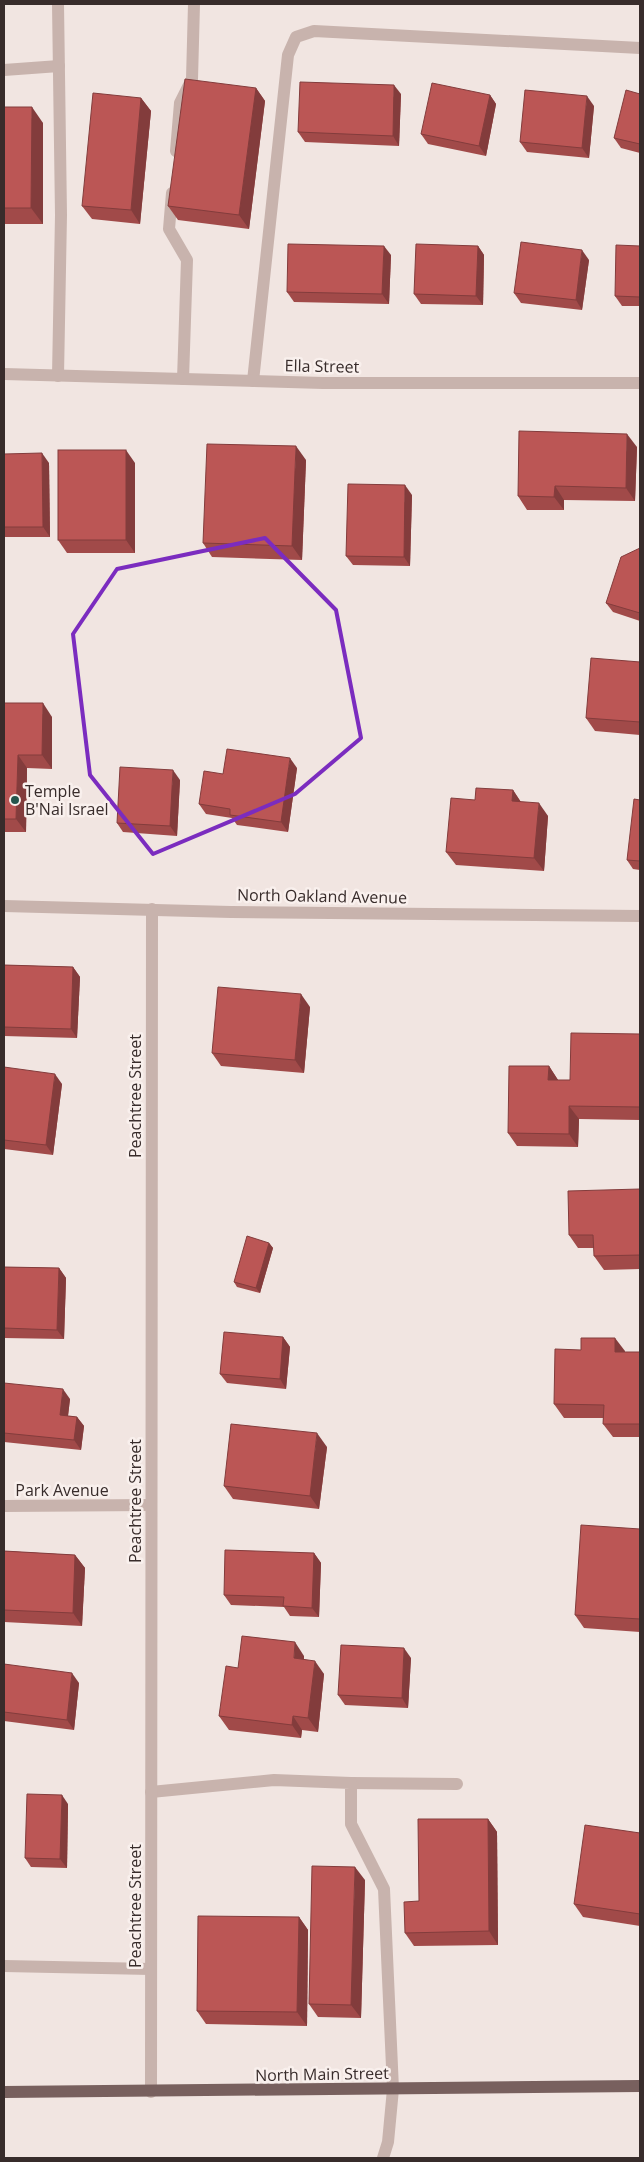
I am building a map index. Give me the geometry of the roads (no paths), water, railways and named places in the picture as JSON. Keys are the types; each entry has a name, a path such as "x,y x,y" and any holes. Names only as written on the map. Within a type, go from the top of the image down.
{"main road":[{"name":"North Main Street","path":"4,2092 640,2086"}],"street":[{"path":"58,4 61,215 58,376"},
{"path":"175,161 180,103 192,79 194,4"},
{"path":"253,381 288,55 296,37 314,31 640,48"},
{"path":"4,70 59,66"},
{"path":"173,181 169,229 186,260 183,379"},
{"name":"Ella Street","path":"4,374 253,381 640,383"},
{"name":"North Oakland Avenue","path":"4,906 640,916"},
{"name":"Peachtree Street","path":"151,2092 152,909"},
{"name":"Park Avenue","path":"4,1506 151,1505"},
{"path":"151,1792 274,1780 457,1784"},
{"path":"351,1783 352,1824 384,1889 393,2089 388,2142 383,2158"},
{"path":"4,1966 151,1969"}],"place":[{"name":"Temple B'Nai Israel","path":"15,800"}]}
